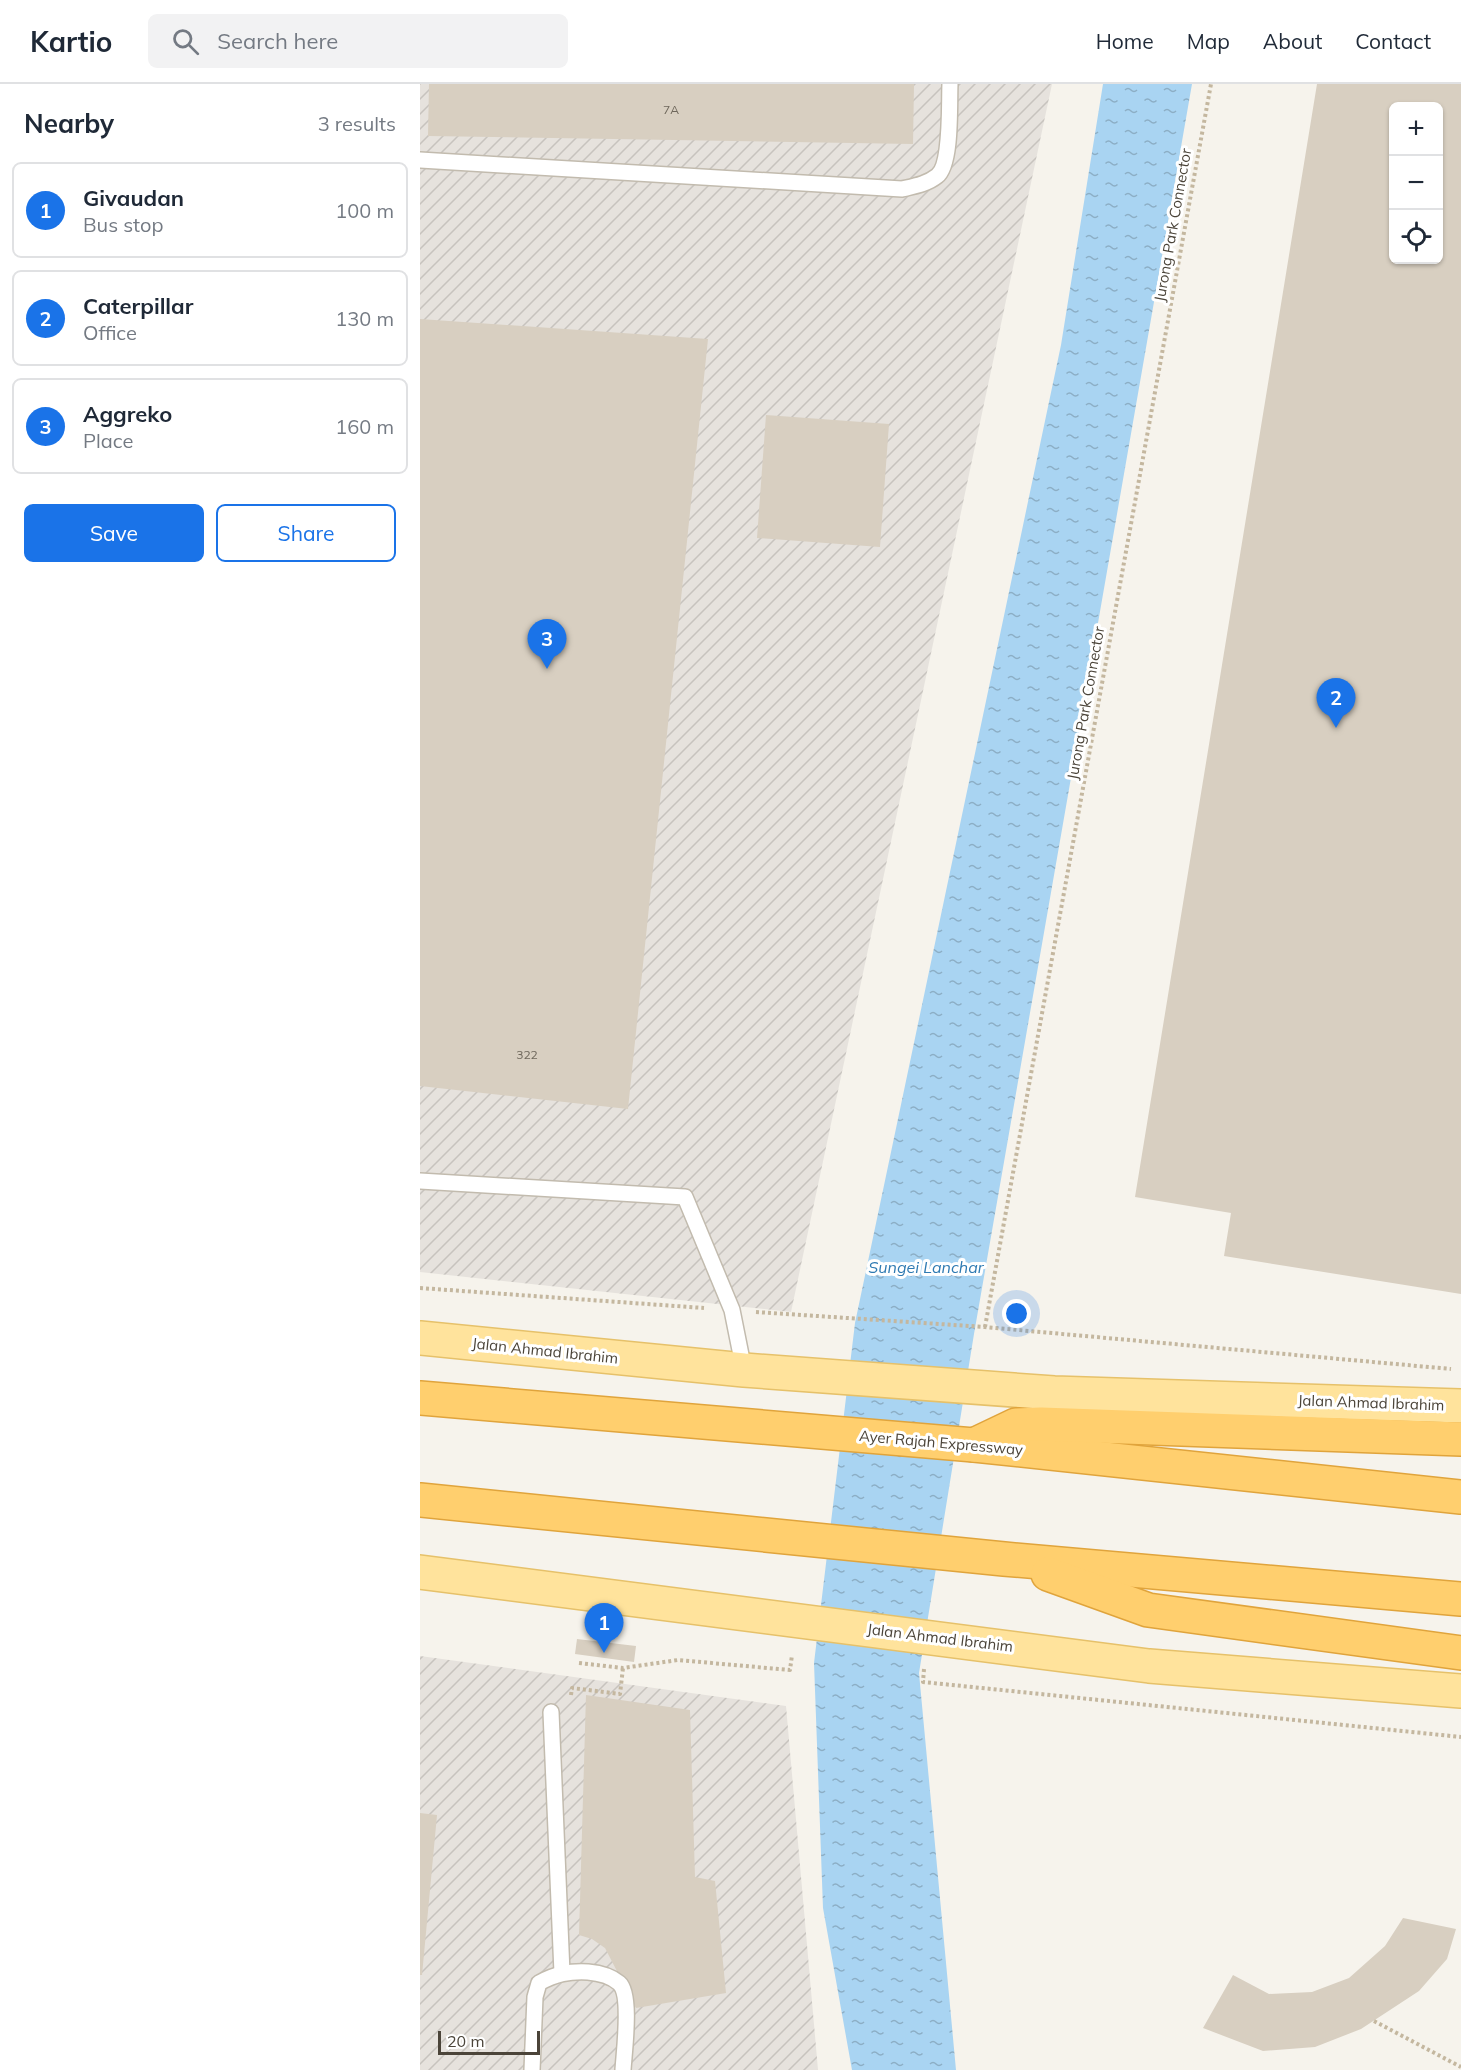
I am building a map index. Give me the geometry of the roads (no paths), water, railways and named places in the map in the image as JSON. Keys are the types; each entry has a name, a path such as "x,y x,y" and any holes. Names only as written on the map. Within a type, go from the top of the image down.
{"highway":[{"name":"Ayer Rajah Expressway","path":"420,1398 974,1445 1461,1497"},
{"path":"974,1445 1016,1425 1041,1424 1461,1438"},
{"path":"420,1500 1004,1558 1461,1599"},
{"path":"1004,1558 1148,1610 1461,1653"}],"main road":[{"name":"Jalan Ahmad Ibrahim","path":"420,1338 744,1370 1054,1393 1461,1406"},
{"name":"Jalan Ahmad Ibrahim","path":"420,1572 1149,1666 1461,1691"}],"lane":[{"path":"420,160 902,189 924,184 940,175 946,161 950,84"},
{"path":"420,1181 685,1197 732,1310 744,1370"},
{"path":"551,1712 562,1973"},
{"path":"532,2070 535,1997 539,1983 554,1974 562,1973 592,1973 607,1976 620,1984 626,1997 623,2070"}],"water":[{"name":"Sungei Lanchar","path":"1103,84 1192,84 974,1334 919,1673 956,2070 852,2070 823,1908 814,1663 855,1323 1061,345"}],"place":[{"name":"Aggreko","path":"547,669"},
{"name":"Caterpillar","path":"1336,728"},
{"name":"Givaudan","path":"604,1653"}]}
